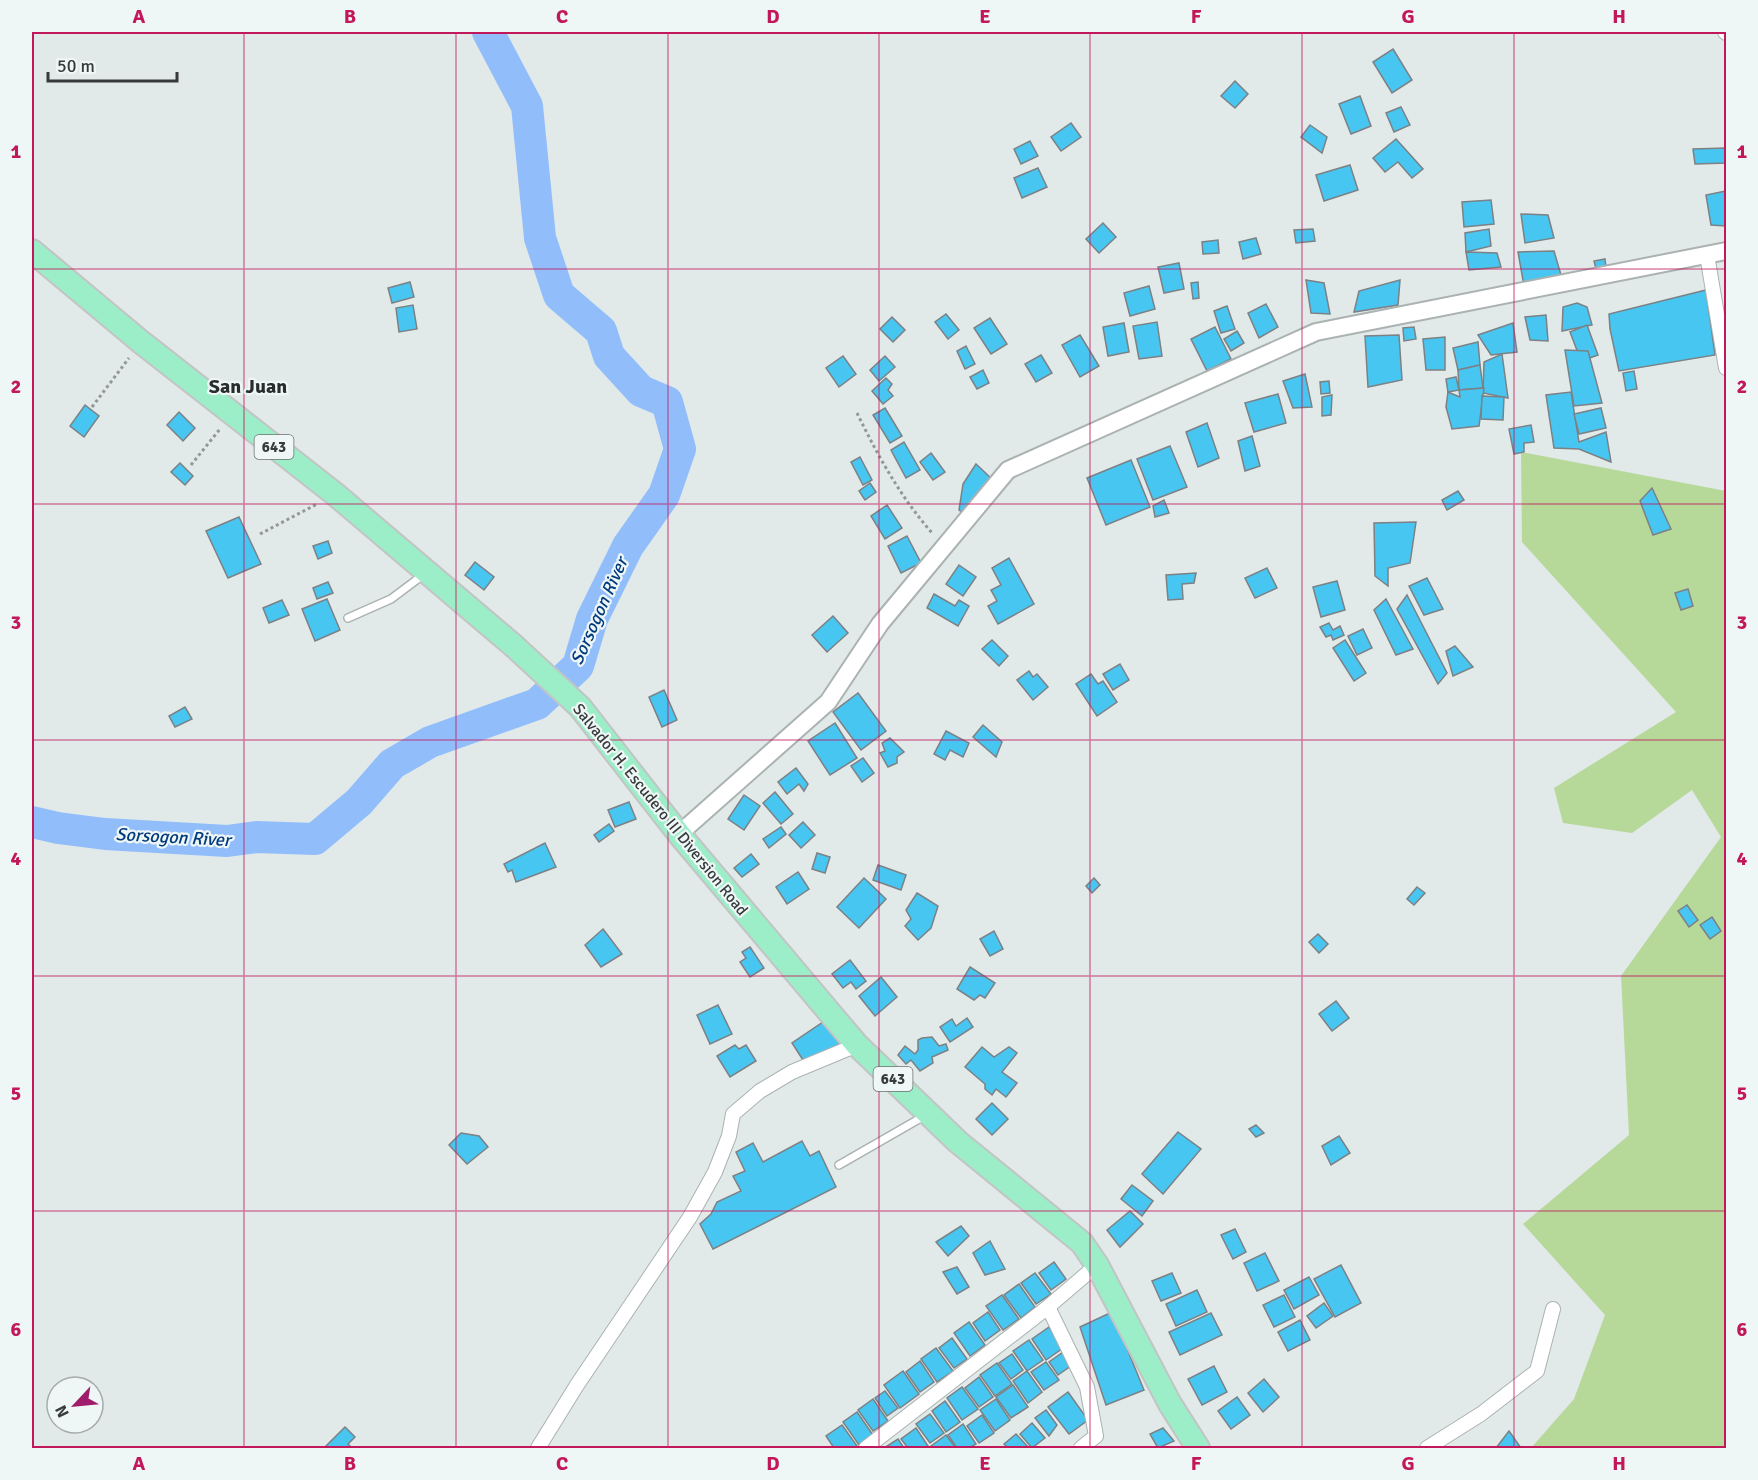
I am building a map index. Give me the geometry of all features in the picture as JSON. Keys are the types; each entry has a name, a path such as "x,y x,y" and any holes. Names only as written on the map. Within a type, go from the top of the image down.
{"highway":[{"name":"Salvador H. Escudero III Diversion Road","path":"32,251 141,342 335,494 514,646 580,707 679,834 857,1045 958,1142 1082,1243 1097,1266 1170,1404 1198,1449"}],"street":[{"path":"679,834 828,702 880,624 1008,470 1316,332 1726,251"},
{"path":"1707,255 1726,368"},
{"path":"538,1449 577,1385 690,1217 715,1172 729,1136 733,1114 760,1091 792,1072 857,1045"},
{"path":"866,1449 1097,1266"},
{"path":"1048,1307 1087,1387 1093,1410 1096,1436 1081,1449"},
{"path":"1427,1449 1481,1414 1538,1371 1553,1309"}],"lane":[{"path":"348,618 391,599 428,572"},
{"path":"839,1165 890,1138 928,1114"}],"path":[{"path":"92,407 141,342"},
{"path":"856,412 880,459 915,514 945,547"},
{"path":"191,465 233,414"},
{"path":"260,534 335,494"}],"green space":[{"path":"1521,452 1726,491 1726,1448 1531,1448 1574,1399 1605,1315 1523,1224 1629,1135 1621,976 1721,837 1692,790 1632,833 1563,823 1554,788 1676,712 1522,542"}],"building":[{"path":"1393,49 1412,80 1392,93 1373,62"},
{"path":"1235,81 1248,94 1235,108 1221,96"},
{"path":"1360,96 1371,126 1351,134 1339,104"},
{"path":"1401,107 1410,125 1394,132 1386,113"},
{"path":"1071,123 1081,137 1061,151 1051,137"},
{"path":"1310,125 1327,137 1322,153 1301,137"},
{"path":"1396,139 1423,169 1412,178 1398,162 1385,172 1373,158"},
{"path":"1030,141 1038,156 1021,164 1014,149"},
{"path":"1726,148 1726,163 1695,164 1693,149"},
{"path":"1350,165 1358,190 1324,201 1316,175"},
{"path":"1038,168 1047,187 1022,198 1014,178"},
{"path":"1726,191 1726,226 1711,225 1706,195"},
{"path":"1491,200 1494,224 1464,227 1462,202"},
{"path":"1521,214 1548,215 1554,238 1525,243"},
{"path":"1103,223 1116,237 1099,253 1086,239"},
{"path":"1313,229 1315,241 1296,243 1294,230"},
{"path":"1489,229 1491,246 1466,252 1465,233"},
{"path":"1256,238 1261,254 1243,259 1239,242"},
{"path":"1218,240 1219,253 1203,254 1202,242"},
{"path":"1554,251 1561,275 1524,286 1518,252"},
{"path":"1466,252 1497,253 1501,267 1469,270"},
{"path":"1605,259 1606,268 1596,269 1594,261"},
{"path":"1179,263 1184,289 1164,293 1158,267"},
{"path":"1306,280 1324,283 1330,314 1311,313"},
{"path":"1400,280 1398,305 1354,312 1359,291"},
{"path":"410,282 414,297 392,303 388,288"},
{"path":"1198,282 1199,298 1193,299 1191,283"},
{"path":"1149,286 1155,309 1130,316 1124,293"},
{"path":"1706,290 1715,355 1619,371 1609,314"},
{"path":"1577,303 1587,307 1592,325 1562,331 1563,307"},
{"path":"1266,304 1278,327 1259,338 1248,313"},
{"path":"413,305 417,329 399,332 396,308"},
{"path":"1227,306 1235,329 1221,333 1214,311"},
{"path":"946,314 959,330 948,339 935,322"},
{"path":"1546,315 1548,341 1530,340 1525,317"},
{"path":"892,317 905,330 893,342 880,329"},
{"path":"990,318 1007,344 991,354 974,328"},
{"path":"1157,322 1162,356 1139,359 1133,326"},
{"path":"1124,323 1129,352 1108,356 1103,327"},
{"path":"1513,323 1517,352 1491,355 1478,335"},
{"path":"1587,325 1598,355 1581,361 1570,332"},
{"path":"1215,327 1231,359 1207,371 1191,339"},
{"path":"1414,327 1416,339 1404,341 1403,328"},
{"path":"1237,331 1244,343 1231,351 1224,339"},
{"path":"1080,335 1099,366 1080,377 1062,345"},
{"path":"1399,335 1402,380 1368,387 1365,336"},
{"path":"1445,337 1445,370 1426,370 1423,339"},
{"path":"1478,342 1480,365 1458,370 1453,348"},
{"path":"966,346 975,364 965,369 957,351"},
{"path":"1565,350 1588,351 1602,403 1574,406"},
{"path":"1502,354 1508,398 1483,393 1484,362"},
{"path":"1041,355 1052,373 1036,382 1025,364"},
{"path":"843,356 856,374 839,387 826,368"},
{"path":"885,356 895,367 879,381 870,370"},
{"path":"1480,365 1483,388 1459,390 1458,370"},
{"path":"983,370 989,383 977,389 970,377"},
{"path":"1634,371 1637,389 1626,391 1623,373"},
{"path":"1305,374 1312,407 1293,408 1283,381"},
{"path":"1456,377 1459,390 1448,392 1446,379"},
{"path":"886,378 892,384 888,390 893,396 883,404 872,391"},
{"path":"1329,381 1330,393 1321,394 1320,382"},
{"path":"1484,388 1479,426 1452,429 1446,407 1448,392 1460,397 1459,390"},
{"path":"1571,392 1579,442 1606,432 1611,462 1579,449 1554,448 1546,395"},
{"path":"1278,394 1286,423 1254,432 1245,403"},
{"path":"1332,395 1331,415 1322,416 1322,397"},
{"path":"1482,396 1504,397 1503,420 1481,419"},
{"path":"85,405 99,416 84,437 70,426"},
{"path":"885,408 902,436 890,443 873,415"},
{"path":"1601,408 1606,428 1579,434 1574,414"},
{"path":"179,412 195,428 183,441 167,425"},
{"path":"1207,423 1219,458 1198,467 1186,432"},
{"path":"1531,425 1534,442 1524,443 1524,452 1514,454 1509,429"},
{"path":"1252,436 1260,466 1245,471 1238,441"},
{"path":"904,442 920,470 906,478 891,450"},
{"path":"1170,446 1187,487 1153,500 1137,459"},
{"path":"931,453 945,472 933,480 920,462"},
{"path":"860,457 872,480 863,485 851,462"},
{"path":"1131,460 1150,507 1106,525 1087,478"},
{"path":"180,463 193,476 185,485 171,472"},
{"path":"976,464 993,480 964,514 959,510 963,484"},
{"path":"870,483 876,492 865,500 859,491"},
{"path":"1652,488 1671,529 1653,535 1640,501"},
{"path":"1458,491 1464,500 1447,510 1442,500"},
{"path":"1164,500 1169,513 1155,517 1153,506"},
{"path":"887,505 902,528 885,539 871,516"},
{"path":"239,517 261,564 228,578 206,531"},
{"path":"1416,522 1410,563 1388,568 1388,586 1375,576 1374,523"},
{"path":"907,536 921,563 901,573 888,546"},
{"path":"328,541 332,553 318,559 313,546"},
{"path":"1009,558 1034,604 998,624 988,606 997,601 991,590 1001,585 992,568"},
{"path":"475,562 494,577 484,590 465,575"},
{"path":"959,565 976,577 963,596 946,584"},
{"path":"1267,568 1277,588 1255,598 1245,578"},
{"path":"1196,573 1194,583 1182,584 1183,599 1168,600 1166,575"},
{"path":"1427,578 1443,609 1424,615 1409,586"},
{"path":"1337,581 1345,610 1321,617 1313,587"},
{"path":"328,582 333,593 317,599 313,588"},
{"path":"1688,589 1693,606 1681,610 1675,593"},
{"path":"934,594 955,606 959,600 969,606 958,626 927,608"},
{"path":"1407,595 1447,673 1438,684 1397,609"},
{"path":"327,599 340,630 315,641 302,609"},
{"path":"1386,599 1413,649 1396,655 1374,610"},
{"path":"282,600 289,615 269,623 263,608"},
{"path":"833,616 848,633 827,652 812,635"},
{"path":"1329,623 1333,630 1340,626 1344,635 1333,640 1331,635 1326,637 1320,627"},
{"path":"1363,629 1372,648 1357,655 1348,636"},
{"path":"992,640 1008,656 999,666 982,649"},
{"path":"1345,640 1366,673 1354,681 1333,648"},
{"path":"1455,646 1473,667 1453,676 1446,651"},
{"path":"1120,664 1129,680 1113,690 1103,674"},
{"path":"1029,671 1033,677 1037,674 1048,687 1033,700 1017,680"},
{"path":"1091,674 1098,684 1103,681 1117,702 1097,716 1076,684"},
{"path":"664,690 677,720 662,727 649,697"},
{"path":"858,693 886,731 861,750 833,712"},
{"path":"185,707 192,719 175,727 169,716"},
{"path":"835,723 857,758 830,775 808,741"},
{"path":"983,725 1002,742 996,757 973,737"},
{"path":"946,731 969,743 963,757 950,750 945,760 934,754"},
{"path":"890,738 904,752 897,757 897,763 888,767 880,753 885,751 882,743"},
{"path":"863,758 874,773 862,782 851,766"},
{"path":"796,768 808,784 804,791 799,784 787,794 778,782"},
{"path":"775,792 793,814 781,824 763,803"},
{"path":"744,795 760,806 744,830 728,819"},
{"path":"629,802 636,819 615,827 608,810"},
{"path":"803,822 815,835 801,848 789,835"},
{"path":"609,824 614,831 599,842 594,835"},
{"path":"781,827 786,834 769,848 763,839"},
{"path":"545,843 556,867 516,882 512,870 508,872 504,864"},
{"path":"817,853 830,857 825,873 812,869"},
{"path":"751,854 759,864 742,877 734,868"},
{"path":"878,865 906,875 901,890 873,880"},
{"path":"798,872 809,889 787,904 776,887"},
{"path":"864,878 886,899 859,928 837,907"},
{"path":"1094,878 1100,885 1092,893 1086,886"},
{"path":"1417,887 1425,893 1414,905 1407,899"},
{"path":"917,893 938,906 931,928 918,940 905,926 911,919 906,910"},
{"path":"1687,905 1698,920 1689,927 1678,911"},
{"path":"1712,917 1721,931 1710,939 1700,925"},
{"path":"603,929 622,954 601,967 585,945"},
{"path":"994,931 1003,949 990,956 980,939"},
{"path":"1318,934 1328,944 1319,953 1309,942"},
{"path":"750,947 764,968 750,977 740,962 746,958 742,952"},
{"path":"850,960 866,981 856,989 851,982 843,988 832,974"},
{"path":"970,967 995,983 985,998 980,995 974,1000 957,989"},
{"path":"881,977 897,997 875,1016 859,996"},
{"path":"1336,1001 1349,1018 1332,1031 1319,1014"},
{"path":"718,1005 732,1034 710,1044 697,1015"},
{"path":"967,1018 973,1027 950,1042 940,1027 952,1019 956,1026"},
{"path":"823,1022 841,1045 803,1060 792,1043"},
{"path":"932,1037 939,1046 946,1044 948,1050 932,1057 933,1063 920,1071 911,1060 906,1064 898,1055 905,1046 915,1054 918,1050 918,1040"},
{"path":"735,1045 739,1049 746,1045 756,1061 730,1077 717,1056"},
{"path":"982,1047 994,1057 1009,1047 1017,1053 1002,1072 1017,1083 1006,1097 996,1089 992,1095 985,1089 985,1084 965,1067"},
{"path":"992,1103 1008,1119 992,1135 976,1119"},
{"path":"1256,1125 1264,1133 1256,1137 1249,1129"},
{"path":"1178,1132 1201,1149 1163,1194 1142,1174"},
{"path":"461,1133 479,1136 488,1147 467,1164 449,1145"},
{"path":"1339,1136 1350,1153 1331,1165 1322,1146"},
{"path":"802,1141 810,1156 819,1151 836,1187 713,1249 700,1224 711,1214 717,1202 741,1191 733,1176 745,1171 736,1152 753,1143 763,1162"},
{"path":"1132,1185 1153,1201 1142,1216 1121,1199"},
{"path":"1130,1211 1143,1224 1120,1247 1107,1230"},
{"path":"961,1226 969,1236 948,1256 936,1242"},
{"path":"1235,1229 1246,1252 1233,1259 1221,1235"},
{"path":"990,1241 1005,1269 985,1275 973,1253"},
{"path":"1265,1253 1279,1281 1257,1291 1244,1263"},
{"path":"1054,1262 1066,1279 1051,1290 1039,1273"},
{"path":"1341,1265 1361,1303 1335,1317 1314,1279"},
{"path":"957,1267 969,1287 957,1294 943,1272"},
{"path":"1035,1273 1051,1294 1036,1304 1021,1283"},
{"path":"1172,1273 1181,1293 1161,1301 1152,1281"},
{"path":"1309,1277 1319,1295 1294,1309 1284,1290"},
{"path":"1019,1284 1035,1307 1021,1318 1004,1295"},
{"path":"1197,1290 1207,1312 1176,1326 1166,1304"},
{"path":"1002,1295 1019,1319 1003,1330 986,1306"},
{"path":"1284,1295 1295,1317 1274,1327 1263,1305"},
{"path":"1324,1303 1333,1316 1316,1328 1307,1316"},
{"path":"988,1312 1000,1330 985,1341 973,1323"},
{"path":"1112,1312 1144,1390 1106,1405 1080,1327"},
{"path":"1211,1313 1222,1335 1180,1355 1169,1332"},
{"path":"1300,1320 1310,1340 1288,1351 1278,1332"},
{"path":"969,1322 985,1345 970,1356 954,1333"},
{"path":"1049,1327 1063,1348 1046,1360 1032,1339"},
{"path":"952,1338 967,1359 954,1368 939,1348"},
{"path":"1029,1340 1043,1360 1027,1371 1013,1351"},
{"path":"936,1348 953,1371 937,1382 921,1359"},
{"path":"1066,1350 1075,1363 1058,1375 1049,1362"},
{"path":"1012,1354 1023,1370 1011,1379 999,1363"},
{"path":"920,1361 934,1382 920,1392 906,1372"},
{"path":"1046,1362 1059,1380 1044,1390 1031,1372"},
{"path":"997,1363 1012,1384 995,1396 980,1375"},
{"path":"1214,1366 1227,1392 1202,1405 1188,1379"},
{"path":"903,1371 919,1394 900,1408 884,1385"},
{"path":"1027,1371 1042,1392 1028,1403 1013,1381"},
{"path":"979,1377 993,1397 979,1407 965,1388"},
{"path":"1264,1379 1279,1397 1263,1412 1248,1393"},
{"path":"1013,1385 1028,1407 1011,1418 996,1397"},
{"path":"962,1387 978,1409 962,1420 947,1398"},
{"path":"885,1391 898,1408 887,1416 875,1398"},
{"path":"1068,1392 1088,1420 1069,1434 1048,1407"},
{"path":"1237,1397 1250,1415 1231,1429 1218,1411"},
{"path":"873,1399 888,1421 873,1431 858,1410"},
{"path":"996,1399 1010,1420 995,1431 980,1410"},
{"path":"945,1401 960,1422 946,1432 932,1411"},
{"path":"1046,1410 1057,1425 1049,1436 1035,1418"},
{"path":"857,1412 873,1435 859,1445 843,1422"},
{"path":"930,1414 944,1433 930,1443 916,1424"},
{"path":"982,1415 994,1433 979,1443 967,1426"},
{"path":"1032,1423 1045,1438 1032,1448 1020,1434"},
{"path":"963,1424 976,1444 969,1448 957,1448 948,1435"},
{"path":"842,1425 857,1446 834,1448 826,1436"},
{"path":"345,1427 355,1437 348,1444 352,1448 324,1448"},
{"path":"916,1428 928,1446 908,1448 901,1439"},
{"path":"1163,1428 1174,1441 1158,1448 1150,1434"},
{"path":"1509,1431 1521,1448 1496,1448"},
{"path":"1016,1434 1029,1448 1008,1448 1004,1444"},
{"path":"946,1435 956,1448 933,1448 931,1446"},
{"path":"898,1439 904,1448 884,1448"}],"waterway":[{"name":"Sorsogon River","path":"32,822 105,834 227,841 256,837 315,839 359,802 392,764 430,742 537,704 578,666 592,619 628,546 664,495 680,449 667,402 641,391 609,356 601,331 559,295 540,238 527,106 488,32"}],"district":[{"name":"San Juan","path":"248,386"}]}
